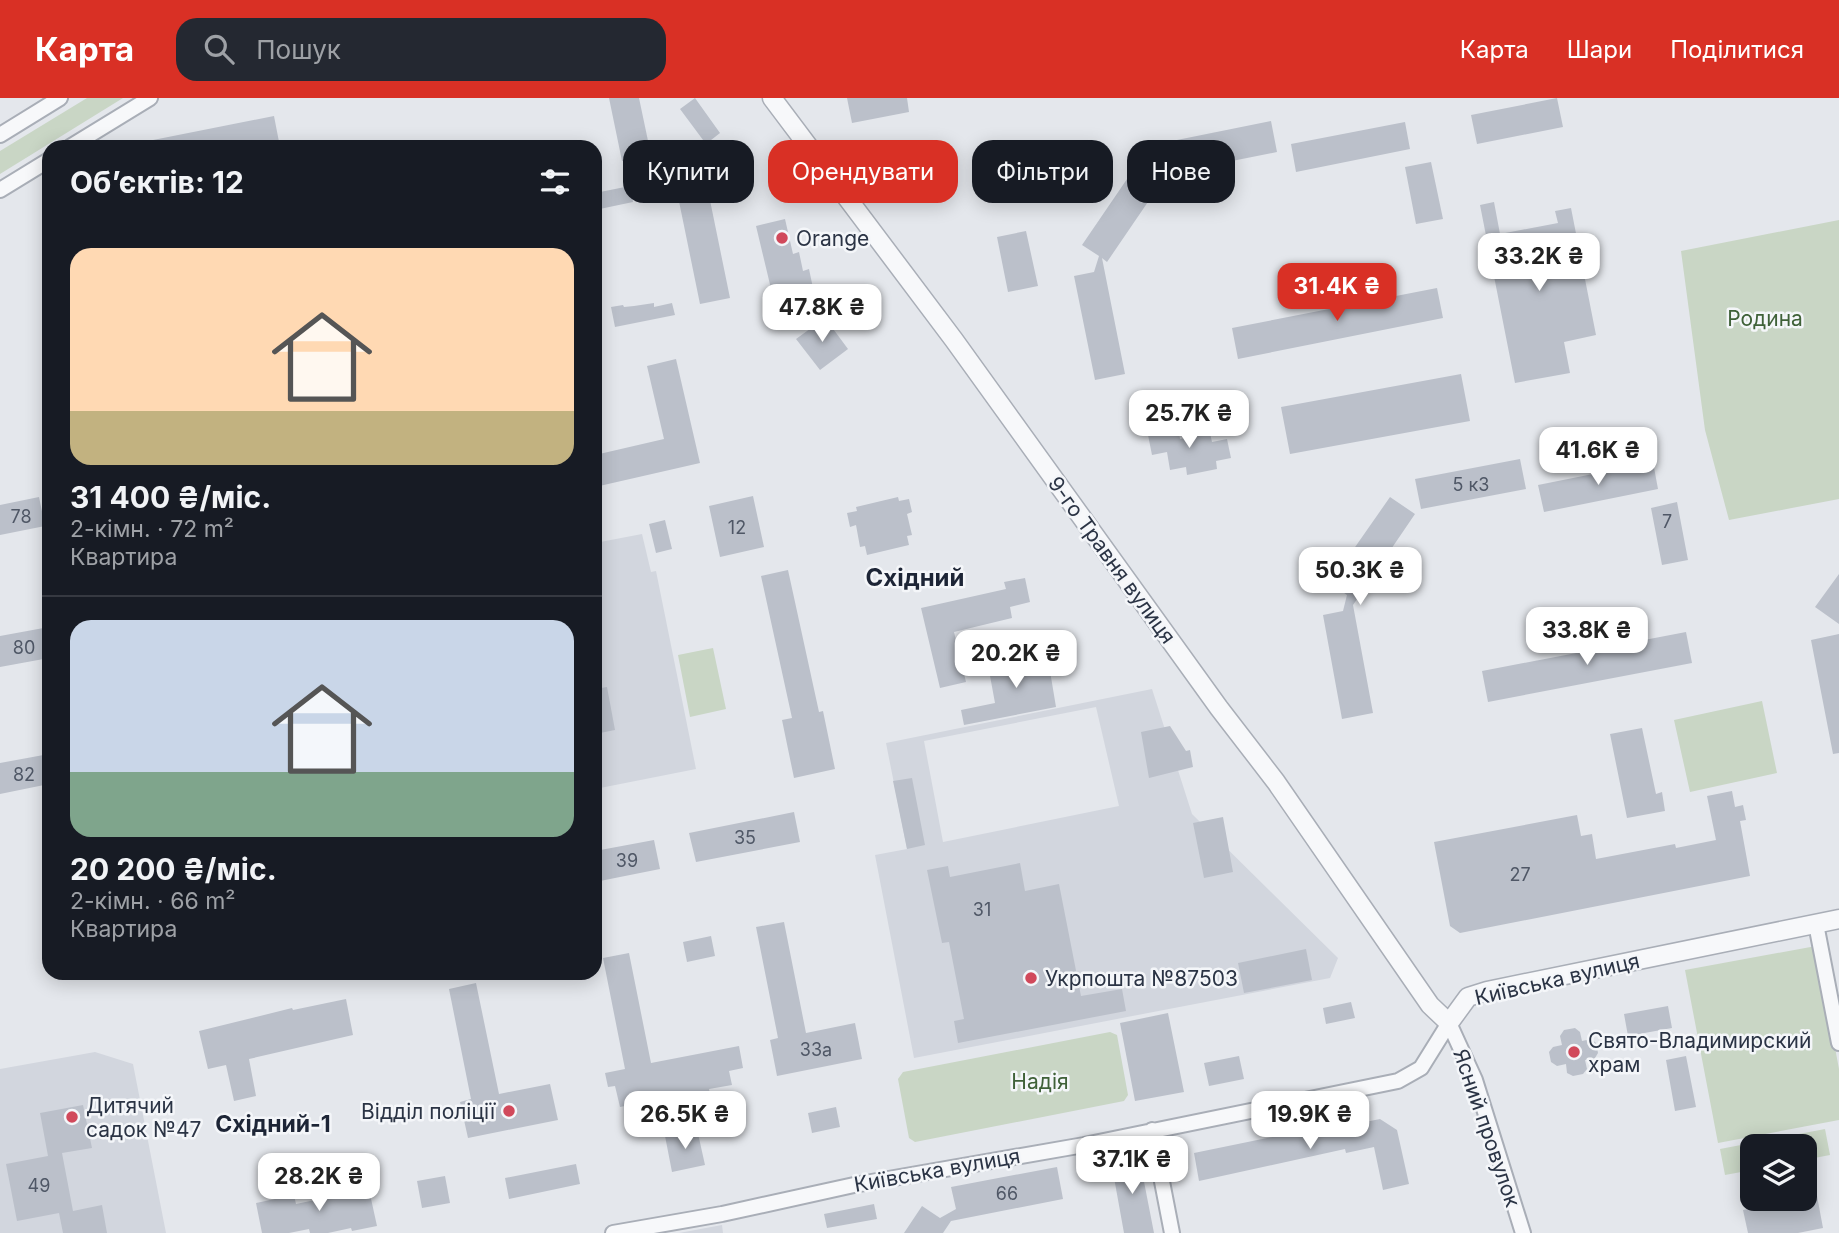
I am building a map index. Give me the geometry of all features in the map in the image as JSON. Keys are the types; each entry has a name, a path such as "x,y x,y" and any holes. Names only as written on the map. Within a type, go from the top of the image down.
{"street":[{"path":"0,135 60,98"},
{"path":"81,140 150,98"},
{"name":"9-го Травня вулиця","path":"772,98 954,340 1219,708 1276,782 1430,1005 1448,1023"},
{"path":"0,190 42,164"},
{"name":"Київська вулиця","path":"613,1233 722,1214 854,1185 1290,1105 1398,1081 1421,1069 1448,1023 1468,998 1476,994 1839,919"},
{"path":"1816,924 1839,1043"},
{"name":"Ясний провулок","path":"1448,1023 1475,1080 1523,1233"},
{"path":"1152,1130 1172,1233"}],"shaded area":[{"path":"642,534 651,572 656,571 696,769 602,788 602,542"},
{"path":"1152,689 1192,814 1338,958 1330,978 914,1058 875,855 907,849 886,743","holes":["1096,707 1119,806 943,842 924,741"]},
{"name":"Дитячий садок №47","path":"95,1052 133,1064 166,1233 0,1233 0,1069"},
{"path":"722,1225 723,1233 679,1233"}],"green space":[{"path":"87,98 123,98 55,140 42,140 42,148 0,174 0,151"},
{"name":"Родина","path":"1839,220 1839,499 1729,520 1705,430 1681,251"},
{"path":"713,648 726,709 690,717 678,655"},
{"path":"1762,701 1777,773 1690,792 1674,720"},
{"path":"1816,946 1839,1069 1839,1120 1765,1134 1740,1134 1740,1139 1718,1143 1685,970"},
{"name":"Надія","path":"1110,1032 1117,1035 1128,1095 1124,1101 915,1142 909,1138 898,1079 903,1072"},
{"path":"1825,1129 1830,1155 1817,1158 1817,1134 1799,1134"},
{"path":"1740,1145 1740,1172 1725,1175 1720,1149"}],"building":[{"path":"609,98 639,98 648,140 623,140 622,161"},
{"path":"695,98 720,133 711,140 703,140 680,109"},
{"path":"847,98 907,98 909,112 852,123"},
{"path":"1557,98 1563,127 1477,144 1471,115"},
{"path":"274,116 279,140 153,140"},
{"path":"1271,121 1277,152 1235,160 1235,140 1177,140"},
{"path":"1405,122 1410,149 1296,172 1291,144"},
{"path":"1431,162 1443,219 1416,224 1405,167"},
{"path":"1127,179 1127,203 1147,203 1107,262 1102,258 1125,374 1095,380 1074,276 1094,272 1099,256 1082,245"},
{"path":"623,187 623,203 628,203 602,209 602,192"},
{"path":"1494,202 1500,234 1558,223 1555,211 1571,208 1596,335 1564,342 1570,373 1515,383 1480,205"},
{"path":"679,203 711,203 730,298 700,304"},
{"path":"785,219 793,254 799,252 803,271 809,269 813,288 773,297 756,226"},
{"path":"1026,231 1038,286 1008,292 997,237"},
{"path":"1437,288 1443,318 1238,359 1232,328"},
{"path":"654,303 654,307 672,303 675,315 615,327 611,307"},
{"path":"825,318 848,349 820,370 796,339"},
{"path":"676,359 700,463 602,485 602,453 664,439 647,366"},
{"path":"1461,374 1470,421 1290,454 1281,407"},
{"path":"1177,421 1180,439 1210,433 1212,442 1227,439 1231,458 1216,461 1217,469 1187,475 1186,467 1170,470 1167,452 1152,455 1148,435 1164,432 1163,424"},
{"path":"1520,459 1526,489 1421,509 1415,479"},
{"path":"1653,462 1658,489 1544,512 1538,485"},
{"path":"753,496 764,547 720,557 709,506"},
{"path":"39,497 42,527 0,535 0,505"},
{"path":"898,497 899,501 909,499 912,512 907,514 912,535 907,536 909,545 867,555 865,546 860,547 856,525 850,527 847,513 857,511 856,507"},
{"path":"1390,497 1415,514 1353,605 1373,713 1342,719 1323,615 1343,611 1347,595 1330,583"},
{"path":"1677,502 1688,560 1662,565 1651,508"},
{"path":"665,520 672,549 656,553 649,524"},
{"path":"788,570 819,712 823,711 835,769 794,778 782,720 792,718 761,576"},
{"path":"1839,574 1839,624 1815,607"},
{"path":"1025,578 1030,602 1010,607 1012,618 954,632 966,682 940,688 921,608 1006,589 1004,582"},
{"path":"42,628 42,659 0,667 0,636"},
{"path":"1686,632 1692,663 1488,702 1482,671"},
{"path":"1839,634 1839,753 1833,754 1811,640"},
{"path":"1047,653 1056,707 964,725 961,710 995,703 988,665"},
{"path":"607,687 615,730 602,733 602,688"},
{"path":"1170,726 1186,751 1190,750 1193,767 1149,778 1141,732"},
{"path":"1642,728 1656,794 1662,792 1665,811 1627,818 1610,734"},
{"path":"42,755 42,785 0,794 0,763"},
{"path":"912,778 925,845 907,849 893,781"},
{"path":"1732,791 1735,807 1743,805 1746,820 1740,821 1750,876 1460,933 1450,926 1434,842 1577,815 1581,836 1592,834 1596,859 1675,844 1676,848 1716,840 1707,796"},
{"path":"794,812 800,842 696,862 689,833"},
{"path":"1223,817 1233,872 1204,878 1193,823"},
{"path":"654,840 660,869 602,881 602,850"},
{"path":"1020,863 1025,891 1059,884 1081,996 1122,989 1126,1011 958,1043 954,1021 964,1019 949,942 942,943 927,870 948,866 950,877"},
{"path":"784,922 806,1033 855,1023 862,1059 777,1076 770,1040 778,1038 756,927"},
{"path":"711,936 715,956 687,962 683,942"},
{"path":"1306,949 1312,980 1244,993 1238,963"},
{"path":"629,953 651,1063 739,1046 743,1068 729,1071 732,1085 709,1089 711,1098 698,1101 686,1103 684,1094 620,1107 615,1086 608,1087 605,1073 625,1069 603,958"},
{"path":"476,983 499,1094 550,1084 558,1120 468,1138 460,1102 471,1099 449,989"},
{"path":"346,999 353,1035 249,1059 256,1096 234,1101 226,1065 208,1069 199,1031 292,1008 293,1010"},
{"path":"1351,1002 1355,1018 1326,1024 1323,1008"},
{"path":"1668,1006 1672,1028 1628,1036 1624,1014"},
{"path":"1168,1013 1184,1092 1135,1101 1120,1023"},
{"name":"Свято-Владимирский храм","path":"1575,1028 1580,1032 1582,1041 1591,1039 1596,1043 1598,1053 1595,1058 1585,1060 1587,1069 1583,1074 1573,1076 1567,1073 1566,1064 1557,1066 1551,1062 1549,1052 1553,1047 1562,1045 1560,1036 1564,1030"},
{"path":"1239,1056 1244,1079 1209,1086 1204,1063"},
{"path":"1686,1056 1696,1107 1675,1111 1666,1060"},
{"path":"83,1105 92,1148 62,1153 73,1211 102,1205 107,1233 63,1233 59,1213 17,1221 6,1164 48,1156 40,1113"},
{"path":"836,1107 840,1127 812,1133 808,1113"},
{"path":"1380,1119 1397,1130 1409,1184 1383,1190 1374,1147 1346,1153 1345,1149 1199,1181 1194,1153 1321,1127 1321,1131"},
{"path":"697,1129 705,1165 672,1172 665,1136"},
{"path":"1139,1156 1154,1233 1124,1233 1111,1161"},
{"path":"576,1164 580,1184 509,1199 505,1178"},
{"path":"1057,1167 1063,1199 951,1221 943,1233 904,1233 922,1206 940,1218 956,1209 951,1187"},
{"path":"445,1176 450,1203 422,1208 417,1181"},
{"path":"368,1185 377,1226 328,1233 310,1233 309,1229 289,1233 262,1233 256,1203 294,1195 296,1204 344,1194 343,1190"},
{"path":"1817,1196 1823,1228 1798,1233 1748,1233 1743,1211 1817,1211"},
{"path":"874,1204 877,1219 827,1228 824,1214"}],"place":[{"name":"Orange","path":"782,238"},
{"name":"Укрпошта №87503","path":"1031,978"},
{"name":"Свято-Владимирский храм","path":"1574,1052"},
{"name":"Відділ поліції","path":"509,1111"},
{"name":"Дитячий садок №47","path":"72,1117"}],"district":[{"name":"Східний","path":"915,577"},
{"name":"Східний-1","path":"273,1124"}]}
